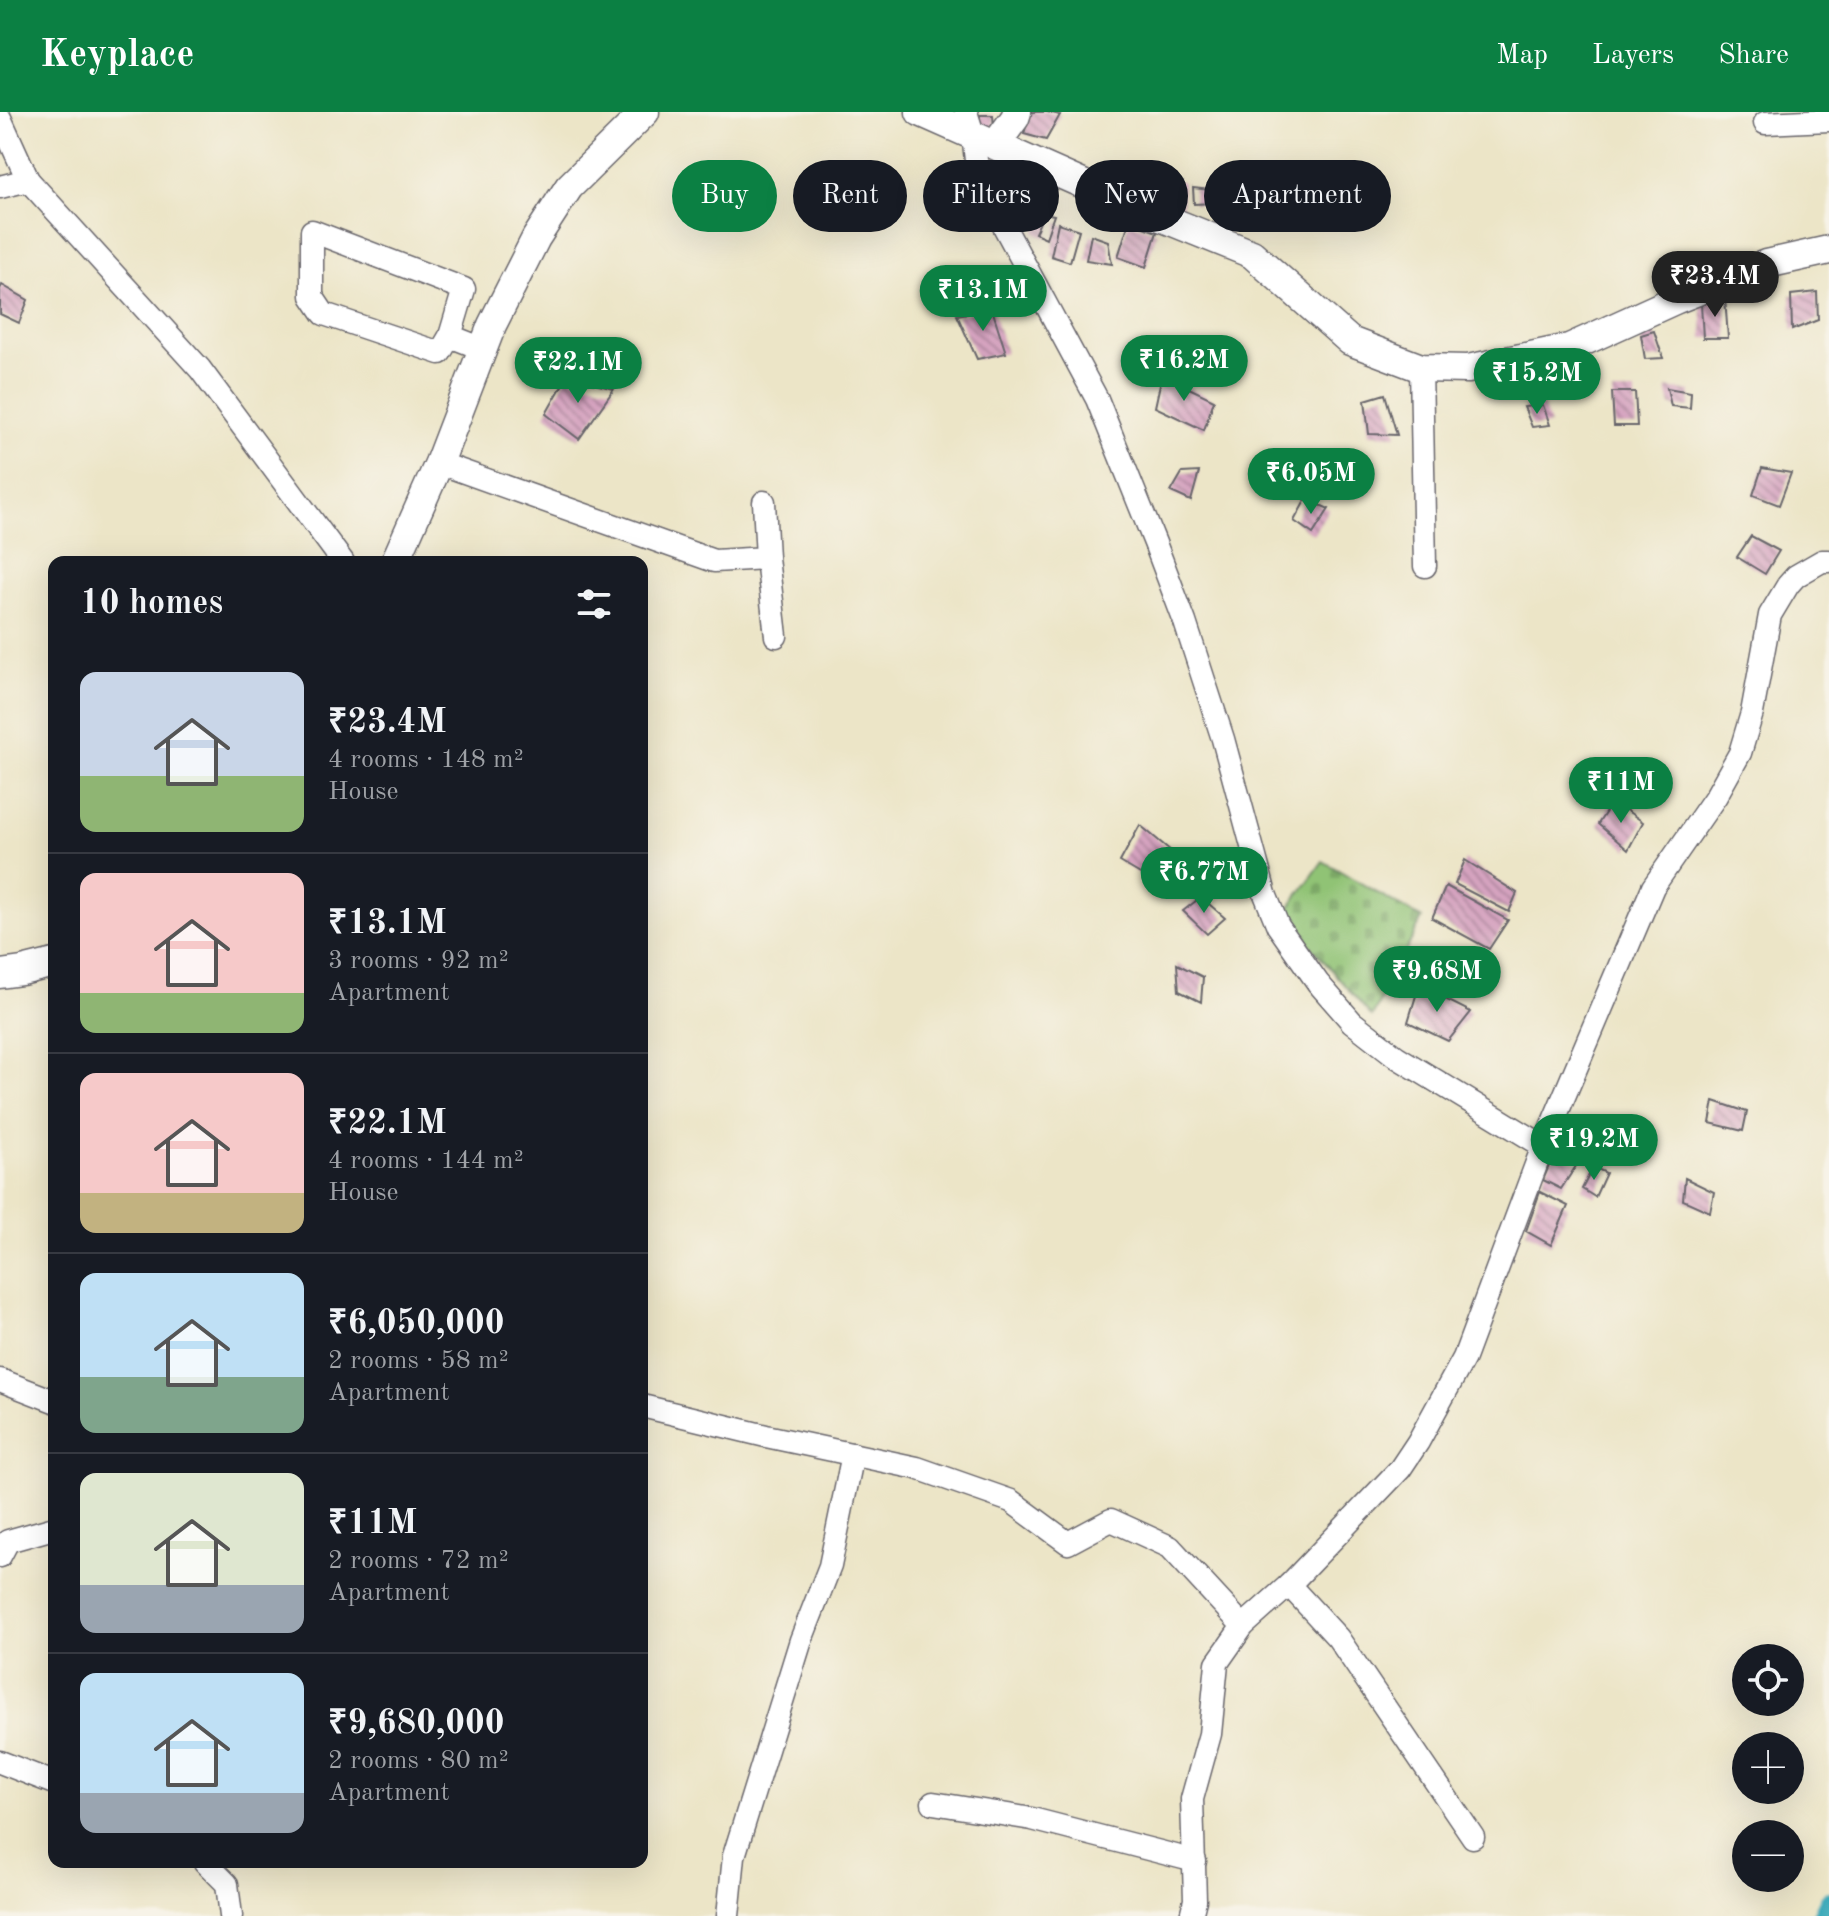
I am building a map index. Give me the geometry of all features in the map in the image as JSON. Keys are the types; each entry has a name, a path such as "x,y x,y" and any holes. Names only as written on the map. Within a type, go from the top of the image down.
{"main road":[{"path":"398,556 439,463 492,325 536,238 569,187 645,112"},
{"path":"920,112 978,130 1121,201 1252,254 1350,341 1421,368 1468,369 1569,348 1677,299 1766,264 1829,250"},
{"path":"978,130 1015,118 1017,112"},
{"path":"0,974 48,964"}],"street":[{"path":"0,118 28,180 200,369 339,556"},
{"path":"1765,123 1829,120"},
{"path":"978,130 978,178 1097,399 1185,622 1223,739 1265,894 1278,926 1318,983 1352,1022 1397,1057 1543,1146"},
{"path":"0,187 28,180"},
{"path":"312,231 464,289 450,336 440,353 324,314 312,296 312,231"},
{"path":"450,336 483,349"},
{"path":"1421,368 1425,566"},
{"path":"439,463 714,561 767,558"},
{"path":"764,502 776,636"},
{"path":"1191,1916 1195,1900 1192,1799 1210,1734 1217,1663 1243,1626 1289,1585 1400,1469 1418,1442 1464,1358 1543,1146 1653,887 1716,796 1740,753 1752,713 1770,615 1796,576 1822,561 1829,561"},
{"path":"0,1380 48,1399"},
{"path":"648,1407 917,1468 1011,1501 1068,1543 1111,1520 1170,1547 1243,1626"},
{"path":"728,1916 734,1856 801,1640 830,1566 853,1454"},
{"path":"0,1556 8,1541 48,1530"},
{"path":"1289,1585 1338,1638 1473,1837"},
{"path":"0,1762 48,1781"},
{"path":"933,1803 1032,1819 1195,1861"},
{"path":"211,1868 227,1884 231,1916"}],"green space":[{"path":"1323,861 1422,919 1372,1017 1284,915"}],"building":[{"path":"1030,112 1060,115 1046,140 1024,134"},
{"path":"980,115 993,115 994,129 979,128"},
{"path":"1193,188 1204,189 1204,204 1194,204"},
{"path":"1059,223 1078,232 1070,262 1051,256"},
{"path":"1035,232 1048,232 1046,238"},
{"path":"1126,232 1157,232 1146,267 1118,257"},
{"path":"1091,235 1108,241 1112,264 1086,260"},
{"path":"2,285 28,300 19,323 0,314"},
{"path":"1817,292 1818,320 1792,330 1791,295"},
{"path":"1725,297 1728,338 1703,338 1701,303"},
{"path":"992,309 1006,353 977,359 957,315"},
{"path":"1654,331 1663,358 1645,359 1641,335"},
{"path":"1162,375 1214,400 1204,430 1155,407"},
{"path":"567,377 614,389 579,439 546,414"},
{"path":"1667,388 1691,392 1690,408 1671,406"},
{"path":"1612,392 1635,392 1637,426 1614,426"},
{"path":"1385,394 1397,435 1369,434 1365,400"},
{"path":"1543,405 1550,425 1532,427 1524,407"},
{"path":"1762,468 1791,473 1779,505 1753,495"},
{"path":"1199,472 1191,501 1171,492 1182,473"},
{"path":"1306,499 1329,509 1313,534 1294,521"},
{"path":"1751,536 1779,551 1765,574 1737,557"},
{"path":"1613,801 1643,822 1628,850 1598,824"},
{"path":"1140,825 1171,851 1154,882 1120,862"},
{"path":"1465,860 1517,893 1509,912 1455,884"},
{"path":"1446,886 1508,920 1489,949 1432,918"},
{"path":"1201,897 1225,918 1207,934 1183,911"},
{"path":"1177,964 1203,977 1201,1002 1179,991"},
{"path":"1419,986 1471,1012 1448,1041 1408,1022"},
{"path":"1714,1101 1747,1112 1743,1131 1710,1123"},
{"path":"1555,1152 1578,1163 1561,1189 1543,1180"},
{"path":"1593,1167 1606,1173 1595,1197 1582,1189"},
{"path":"1685,1178 1714,1192 1710,1212 1683,1200"},
{"path":"1540,1192 1568,1206 1551,1245 1526,1231"}],"waterway":[{"path":"1822,1916 1829,1901"}]}
